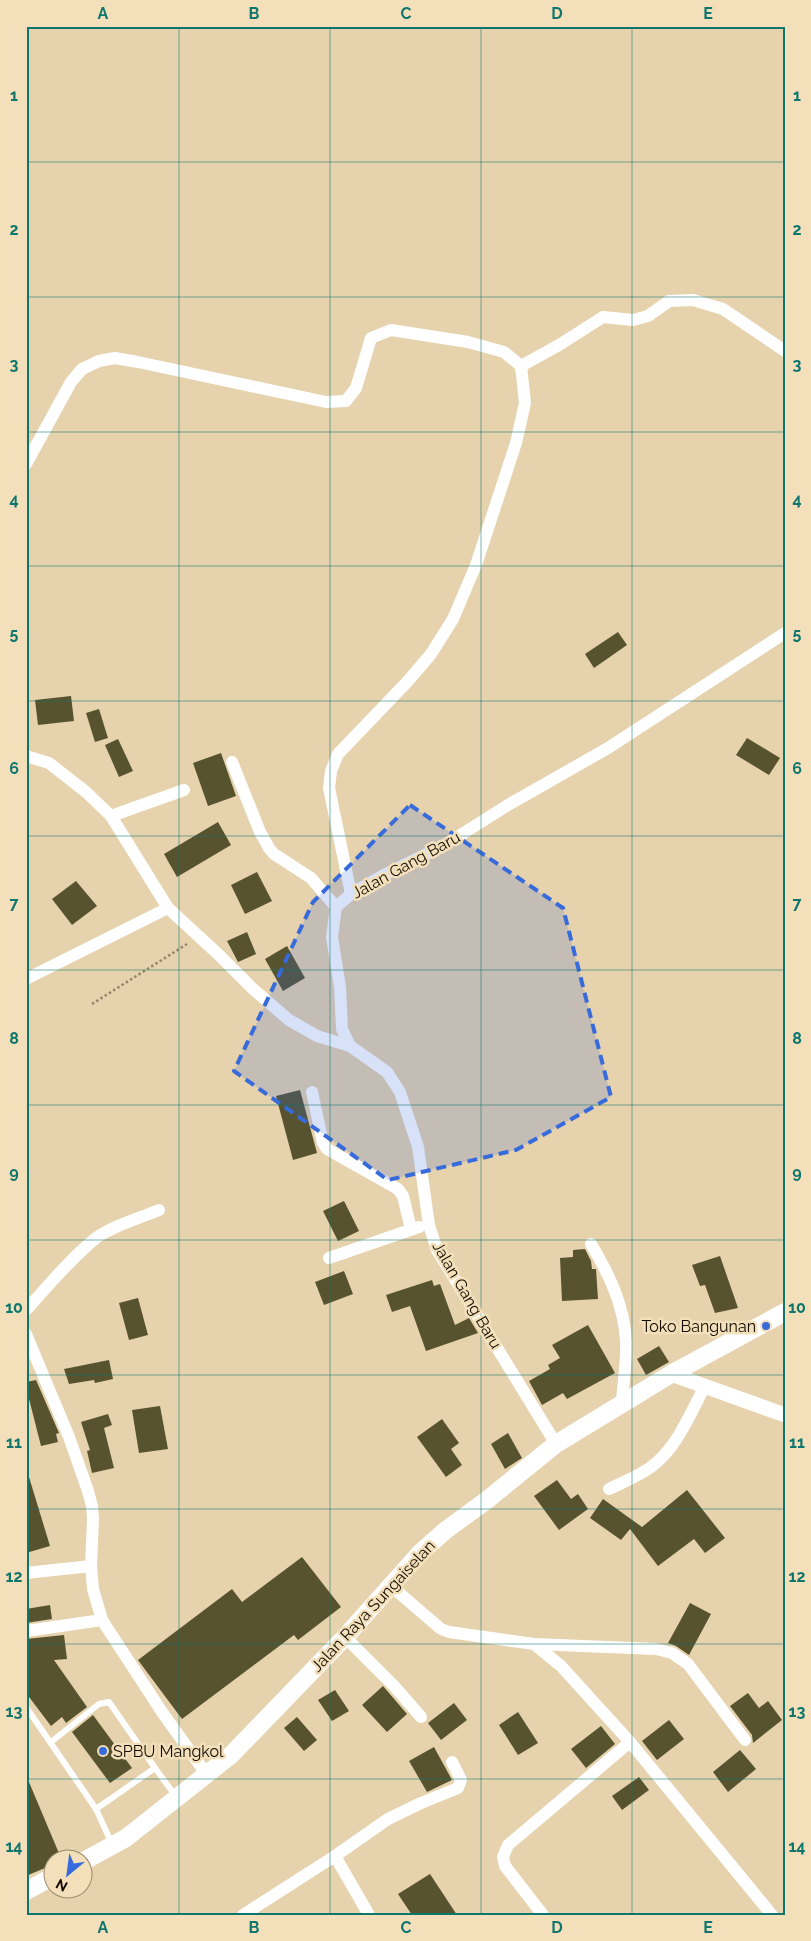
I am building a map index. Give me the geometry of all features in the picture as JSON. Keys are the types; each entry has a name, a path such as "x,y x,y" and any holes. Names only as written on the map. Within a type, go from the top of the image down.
{"main road":[{"name":"Jalan Raya Sungaiselan","path":"92,1857 126,1838 207,1775 247,1740 345,1637 421,1552 446,1530 556,1444 671,1374 785,1312"},
{"path":"26,1891 42,1882"}],"street":[{"path":"521,366 559,346 603,316 633,320 648,316 669,301 692,300 723,309 785,351"},
{"path":"26,464 71,382 82,369 99,361 115,358 138,362 326,402 346,402 356,388 370,338 391,330 468,342 504,352 521,366 525,403 516,444 476,565 453,619 431,654 408,681 338,754 331,771 329,788 351,894"},
{"name":"Jalan Gang Baru","path":"556,1444 437,1250 429,1225 418,1147 400,1092 387,1072 350,1046 342,1029 340,987 332,937 336,907 351,894 382,876 443,846 608,748 785,633"},
{"path":"26,756 49,764 86,792 111,816 168,908 252,988 289,1020 317,1036 350,1046"},
{"path":"232,762 268,848 311,878 336,907"},
{"path":"111,816 184,790"},
{"path":"26,979 168,908"},
{"path":"312,1092 323,1143 327,1149 398,1190 403,1196 411,1229"},
{"path":"26,1310 62,1271 97,1238 128,1222 159,1210"},
{"path":"328,1258 411,1229 429,1225"},
{"path":"591,1244 605,1267 616,1292 623,1318 626,1342 622,1403"},
{"path":"26,1334 32,1363 69,1437 92,1506 92,1589 102,1620 162,1712 207,1775"},
{"path":"671,1374 785,1415"},
{"path":"609,1489 650,1468 662,1458 675,1441 705,1386"},
{"path":"26,1573 91,1566"},
{"path":"391,1586 441,1629 449,1632 534,1644 656,1649 672,1654 688,1664 745,1740"},
{"path":"26,1631 102,1620"},
{"path":"345,1637 395,1687 420,1717"},
{"path":"534,1644 561,1666 630,1742 772,1915"},
{"path":"543,1915 505,1866 504,1850 532,1822 630,1742"},
{"path":"243,1915 397,1814 458,1788 461,1780 452,1762"},
{"path":"335,1856 369,1915"}],"lane":[{"path":"51,1742 99,1704 109,1702 178,1798"},
{"path":"26,1707 96,1809 108,1831 113,1846"},
{"path":"96,1809 155,1768"}],"path":[{"path":"92,1004 199,937"}],"highlighted area":[{"path":"410,805 563,908 611,1097 516,1150 388,1180 234,1071 313,902"}],"building":[{"path":"618,632 627,645 594,668 585,654"},
{"path":"71,696 74,721 38,725 35,700"},
{"path":"99,709 108,738 95,742 86,713"},
{"path":"747,738 780,758 769,775 736,755"},
{"path":"118,739 133,771 119,777 105,745"},
{"path":"221,753 236,796 208,806 193,763"},
{"path":"218,822 231,845 177,877 164,854"},
{"path":"257,872 272,901 245,914 231,885"},
{"path":"76,881 97,906 72,925 52,899"},
{"path":"247,932 256,954 238,962 227,941"},
{"path":"287,946 305,978 283,991 265,959"},
{"path":"300,1090 317,1153 293,1160 276,1096"},
{"path":"344,1201 359,1231 338,1241 323,1211"},
{"path":"585,1249 591,1261 592,1269 596,1269 598,1299 562,1301 560,1258 573,1257 573,1250"},
{"path":"720,1256 738,1308 715,1313 705,1285 700,1286 692,1265"},
{"path":"344,1271 353,1294 324,1305 315,1282"},
{"path":"432,1280 434,1286 440,1284 455,1325 469,1318 478,1333 426,1351 410,1306 392,1312 386,1295"},
{"path":"138,1298 148,1335 129,1340 119,1303"},
{"path":"588,1325 615,1373 567,1399 563,1393 542,1405 529,1381 550,1369 548,1365 560,1358 552,1345"},
{"path":"659,1346 669,1362 646,1375 637,1359"},
{"path":"109,1360 113,1379 95,1383 94,1380 69,1384 64,1369"},
{"path":"36,1380 59,1433 56,1434 58,1442 41,1446 26,1387 26,1382"},
{"path":"160,1406 168,1449 139,1453 132,1410"},
{"path":"108,1414 112,1425 104,1428 114,1468 92,1473 87,1451 90,1450 81,1422"},
{"path":"442,1419 459,1443 451,1449 462,1465 446,1477 417,1437"},
{"path":"508,1433 522,1458 505,1469 491,1444"},
{"path":"29,1477 50,1546 26,1553 26,1478"},
{"path":"557,1480 571,1499 578,1494 588,1509 559,1530 534,1496"},
{"path":"687,1490 725,1538 705,1553 694,1539 658,1566 630,1529 621,1540 590,1518 603,1499 642,1527"},
{"path":"302,1557 341,1607 298,1640 294,1635 182,1719 138,1660 232,1589 242,1602"},
{"path":"690,1603 711,1614 689,1655 668,1643"},
{"path":"50,1605 52,1619 26,1623 26,1609"},
{"path":"64,1635 67,1659 54,1660 87,1707 66,1723 62,1717 51,1726 26,1693 26,1639"},
{"path":"383,1686 407,1714 387,1732 362,1705"},
{"path":"335,1690 349,1711 332,1721 318,1700"},
{"path":"748,1693 759,1708 768,1701 782,1720 753,1743 752,1735 730,1706"},
{"path":"454,1703 467,1720 441,1740 428,1723"},
{"path":"518,1712 538,1743 518,1755 499,1725"},
{"name":"SPBU Mangkol","path":"93,1715 132,1768 110,1783 72,1732"},
{"path":"297,1717 317,1740 304,1751 284,1728"},
{"path":"669,1720 684,1739 657,1760 642,1741"},
{"path":"601,1726 615,1744 586,1768 571,1749"},
{"path":"434,1747 452,1780 427,1792 409,1761"},
{"path":"740,1750 756,1769 728,1792 713,1772"},
{"path":"26,1775 57,1848 42,1848 42,1869 26,1876"},
{"path":"639,1777 649,1790 622,1810 612,1796"},
{"path":"430,1874 457,1915 412,1915 398,1894"}],"place":[{"name":"Toko Bangunan","path":"766,1326"},
{"name":"SPBU Mangkol","path":"103,1751"}]}
